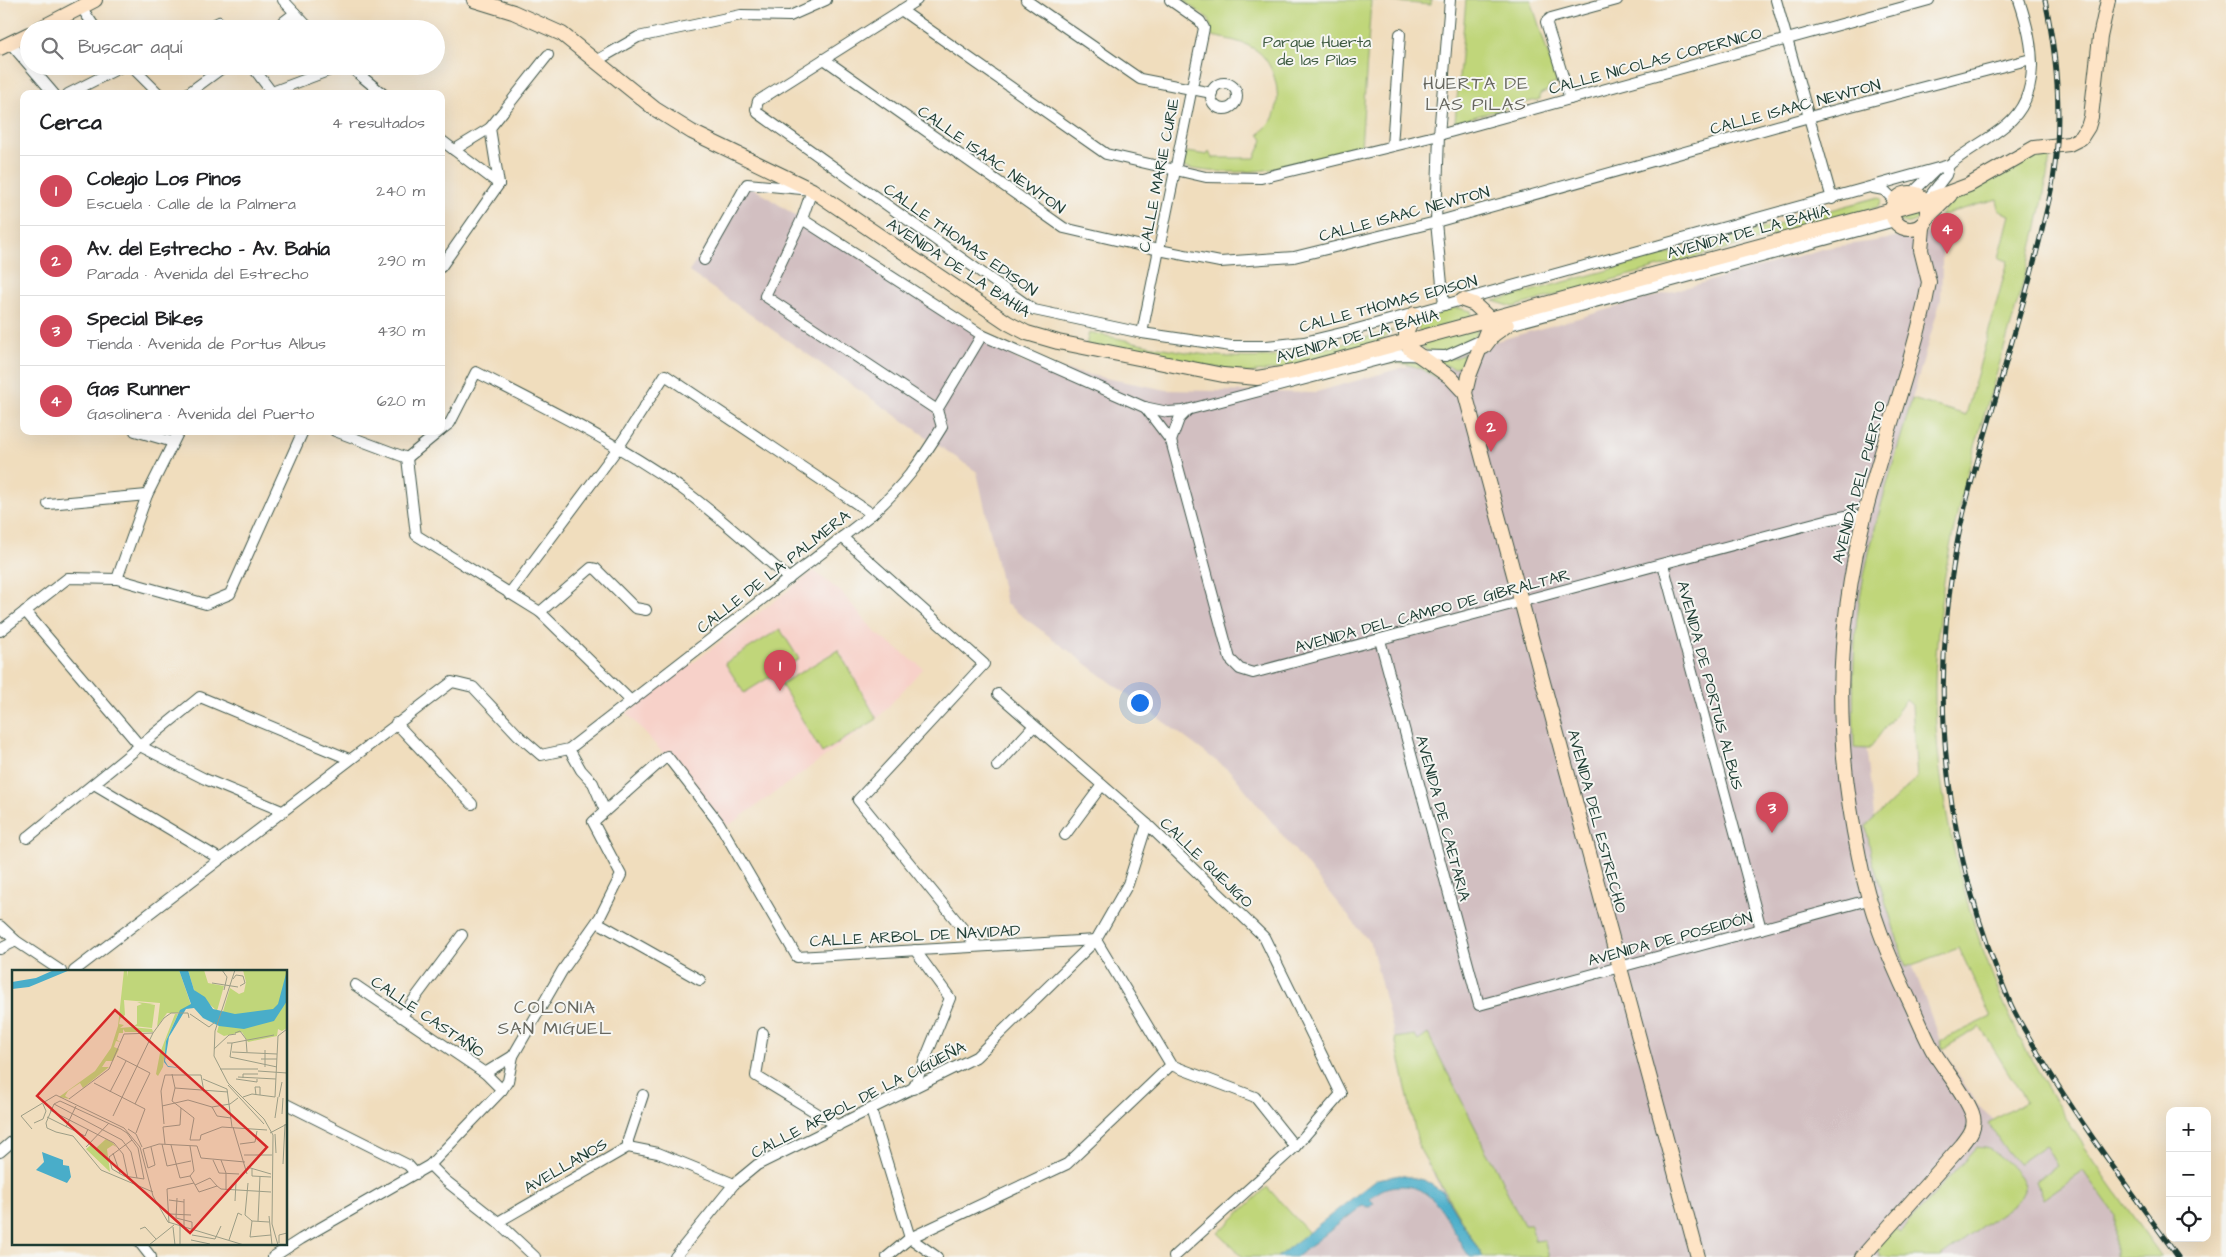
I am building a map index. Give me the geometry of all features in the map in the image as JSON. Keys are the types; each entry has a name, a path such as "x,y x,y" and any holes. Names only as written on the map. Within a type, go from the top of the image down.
{"street":[{"path":"57,20 95,0"},
{"path":"283,0 301,20"},
{"name":"AVENIDA DE LA BAHÍA","path":"474,0 513,12 562,34 655,109 692,132 812,190 1008,323 1049,339 1243,378 1293,372 1489,318 1896,215"},
{"path":"596,61 638,37 741,16 790,16 806,11 826,0"},
{"path":"824,59 917,0"},
{"path":"1026,0 1140,79 1212,93"},
{"name":"CALLE MARIE CURIE","path":"1142,333 1204,28 1203,24 1170,0"},
{"path":"1444,305 1436,222 1439,135 1450,0"},
{"path":"1570,98 1546,23 1551,18 1617,0"},
{"path":"1776,0 1832,199"},
{"name":"CALLE NICOLAS COPERNICO","path":"901,10 1106,154 1206,177 1260,178 1439,135 1929,0"},
{"path":"1926,200 1946,175 1949,165 2016,117 2028,97 2033,75 2019,0"},
{"name":"AVENIDA DE LA BAHÍA","path":"982,334 1144,407 1168,412 1188,410 1384,358 1417,354 1446,356 1483,340 1507,325 1896,215 1926,200 1953,192 2034,148 2070,144 2081,138 2088,127 2091,117 2100,37 2108,0"},
{"path":"81,8 90,20"},
{"path":"285,20 294,13"},
{"path":"1392,146 1400,34"},
{"path":"20,38 5,46 20,58"},
{"path":"454,150 490,128 548,55"},
{"name":"CALLE ISAAC NEWTON","path":"824,59 1064,228 1220,262 1294,257 1436,222 1809,117 2031,59"},
{"name":"CALLE THOMAS EDISON","path":"824,59 758,101 756,109 758,114 1034,310 1142,333 1231,346 1267,346 1304,342 1414,314 1873,188 1884,183 1949,165"},
{"path":"37,75 50,90"},
{"path":"76,90 105,75"},
{"path":"140,75 155,90"},
{"path":"192,90 213,75"},
{"path":"259,75 271,90"},
{"path":"281,90 318,75"},
{"path":"360,75 379,90"},
{"path":"445,261 499,184 490,128"},
{"path":"445,143 499,184"},
{"path":"1896,215 1911,194 1936,169"},
{"path":"704,260 746,184 812,190 802,218 765,296 937,410 982,334 802,218"},
{"path":"1873,188 1884,190 1896,215 1921,250"},
{"path":"1896,215 1918,226 1953,192"},
{"path":"1911,194 1920,195 1926,200 1928,208 1921,250"},
{"name":"AVENIDA DEL PUERTO","path":"1862,1257 1962,1145 1972,1131 1974,1123 1968,1106 1931,1047 1889,957 1868,900 1845,782 1840,737 1840,688 1851,580 1864,517 1926,298 1929,282 1921,250"},
{"path":"1462,300 1474,304 1489,318 1489,325 1472,367 1465,393"},
{"path":"1414,314 1406,332 1406,341 1417,354 1450,377 1465,393"},
{"path":"1472,367 1493,335 1507,325"},
{"path":"445,427 450,423 476,372 618,448 682,489 788,579"},
{"path":"509,594 618,448 665,375 872,514"},
{"name":"AVENIDA DEL ESTRECHO","path":"1465,393 1698,1257"},
{"name":"AVENIDA DEL CAMPO DE GIBRALTAR","path":"1144,407 1171,440 1230,659 1234,665 1246,672 1254,673 1380,640 1826,520 1851,515 1864,517"},
{"name":"CALLE DE LA PALMERA","path":"75,970 452,682 473,687 518,735 541,755 569,749 872,514 915,470 942,427 937,410"},
{"path":"1171,440 1179,419 1188,410"},
{"path":"148,435 173,442"},
{"path":"117,579 147,495 177,435"},
{"path":"0,632 24,611 68,578 117,579 206,604 230,594 301,435"},
{"path":"346,435 407,458"},
{"path":"407,458 436,435"},
{"path":"407,458 416,535 540,612 630,700"},
{"path":"48,504 147,495"},
{"path":"842,537 984,664 858,800 978,946"},
{"name":"AVENIDA DE PORTUS ALBUS","path":"1663,564 1762,929"},
{"path":"540,612 591,568 596,569 635,608 646,610"},
{"path":"24,611 140,746 205,779 282,811"},
{"name":"AVENIDA DE CAETARIA","path":"1380,640 1480,1005"},
{"name":"CALLE QUEJIGO","path":"998,694 1033,727 1147,824 1264,937 1341,1094 1295,1147"},
{"path":"27,838 200,696 350,759"},
{"path":"396,723 472,804"},
{"path":"997,766 1033,727"},
{"path":"273,1257 430,1165 502,1090 508,1081 513,1056 562,971 597,922 621,875 593,822 605,811 593,783 581,770 569,749"},
{"name":"CALLE ARBOL DE NAVIDAD","path":"605,811 667,756 719,823 796,956 1096,940"},
{"path":"94,784 220,859"},
{"path":"1065,835 1102,785"},
{"name":"CALLE ARBOL DE LA CIGÜEÑA","path":"675,1257 734,1184 757,1165 976,1057 1096,940 1128,884 1147,824"},
{"name":"AVENIDA DE POSEIDÓN","path":"1480,1005 1868,900"},
{"path":"597,922 700,980"},
{"path":"0,926 16,942 59,970"},
{"path":"400,1017 462,935"},
{"path":"1096,940 1171,1065 1255,1097 1295,1147 1174,1257"},
{"path":"0,949 16,942"},
{"path":"913,1089 950,998 915,950"},
{"name":"CALLE CASTAÑO","path":"355,985 400,1017 485,1072 502,1090"},
{"path":"763,1033 756,1076 838,1126"},
{"path":"485,1072 513,1056"},
{"path":"887,1257 910,1238 1067,1164 1171,1065"},
{"path":"628,1146 628,1140 643,1095"},
{"path":"288,1105 408,1165 416,1174"},
{"path":"871,1110 910,1238 937,1257"},
{"path":"0,1152 12,1142"},
{"name":"AVELLANOS","path":"498,1222 628,1146 658,1153 734,1184"},
{"path":"430,1165 446,1182 498,1222 535,1257"},
{"path":"141,1244 151,1257"}],"shaded area":[{"path":"747,184 1022,362 1167,390 1313,393 1826,248 1943,231 1941,299 1876,523 1859,685 1881,877 1943,1049 1976,1104 1994,1120 1989,1123 2044,1145 2058,1166 2040,1187 2041,1195 2083,1171 2115,1215 2115,1257 1296,1257 1341,1222 1377,1179 1400,1175 1424,1180 1442,1191 1419,1148 1395,1038 1371,944 1231,772 1006,604 977,472 689,272"},
{"path":"814,571 842,593 876,633 923,668 877,719 728,826 627,713"}],"green space":[{"name":"Parque Huerta de las Pilas","path":"1182,0 1371,0 1361,148 1272,169 1228,172 1182,167 1187,152 1207,155 1209,152 1212,158 1255,158 1263,140 1259,134 1268,126 1276,111 1277,92 1273,72 1263,56 1246,44 1212,36 1209,19"},
{"name":"Parque Huerta de las Pilas","path":"1373,0 1431,0 1431,5"},
{"path":"1466,0 1531,0 1557,83 1549,86 1549,90 1540,94 1540,99 1455,122"},
{"path":"2051,151 2043,197 2022,287 1970,466 1948,558 1940,607 1936,656 1935,704 1938,748 1943,793 1962,882 1990,969 2007,1010 2026,1050 2057,1104 2162,1257 2115,1257 2115,1215 2083,1171 2043,1199 2036,1181 2057,1166 2045,1145 2018,1164 1999,1141 1989,1123 2026,1101 1980,1027 1943,1049 1940,1041 1991,1017 1959,948 1906,967 1872,859 1866,826 1917,778 1912,705 1906,700 1869,749 1854,748 1854,657 1859,603 1869,551 1912,399 1966,415 2008,261 1999,258 2010,215 1999,211 1997,199 1939,216 1954,199 2041,152"},
{"path":"1879,197 1882,200 1878,207 1513,307 1494,301"},
{"path":"1923,205 1923,214 1914,222 1903,223 1895,219 1894,213"},
{"path":"1458,308 1471,311 1472,316 1468,319 1421,332 1418,329 1423,319 1428,316 1446,309"},
{"path":"1477,328 1477,334 1472,338 1450,349 1434,352 1422,346 1424,341"},
{"path":"1393,330 1381,341 1371,346 1290,368 1248,373 1086,345 1089,332 1179,351 1224,357 1270,357 1317,350"},
{"path":"1472,350 1464,364 1454,368 1439,363 1438,359 1455,358"},
{"path":"1400,359 1432,370 1453,385 1458,391 1454,392 1452,387 1422,369 1406,364 1388,364 1387,361"},
{"path":"780,629 799,659 744,693 725,663"},
{"path":"838,650 877,719 822,753 781,684"},
{"path":"1428,1034 1524,1225 1531,1225 1535,1241 1544,1240 1549,1257 1483,1257 1419,1148 1395,1038 1415,1035 1418,1041"},
{"path":"1977,1147 1987,1148 1993,1152 2005,1161 2021,1178 2024,1189 2018,1200 1940,1257 1879,1257 1881,1254 1875,1249 1894,1228 1900,1232"},
{"path":"1267,1187 1309,1233 1277,1257 1243,1257 1218,1233"}],"water":[{"path":"1400,1175 1424,1180 1443,1192 1483,1257 1470,1257 1442,1212 1425,1193 1413,1187 1400,1186 1387,1188 1377,1193 1370,1199 1374,1203 1370,1207 1362,1206 1296,1257 1277,1257 1377,1179"}],"railway":[{"path":"2045,0 2053,43 2057,86 2058,130 2054,173 2033,266 1970,488 1956,549 1948,608 1944,665 1944,722 1948,778 1957,834 1970,889 1987,945 2012,1007 2071,1105 2178,1257"}],"place":[{"name":"Gas Runner","path":"1947,254"},
{"name":"Av. del Estrecho - Av. Bahía","path":"1491,452"},
{"name":"Colegio Los Pinos","path":"780,691"},
{"name":"Special Bikes","path":"1772,833"}],"district":[{"name":"HUERTA DE LAS PILAS","path":"1476,94"},
{"name":"COLONIA SAN MIGUEL","path":"555,1017"}]}
